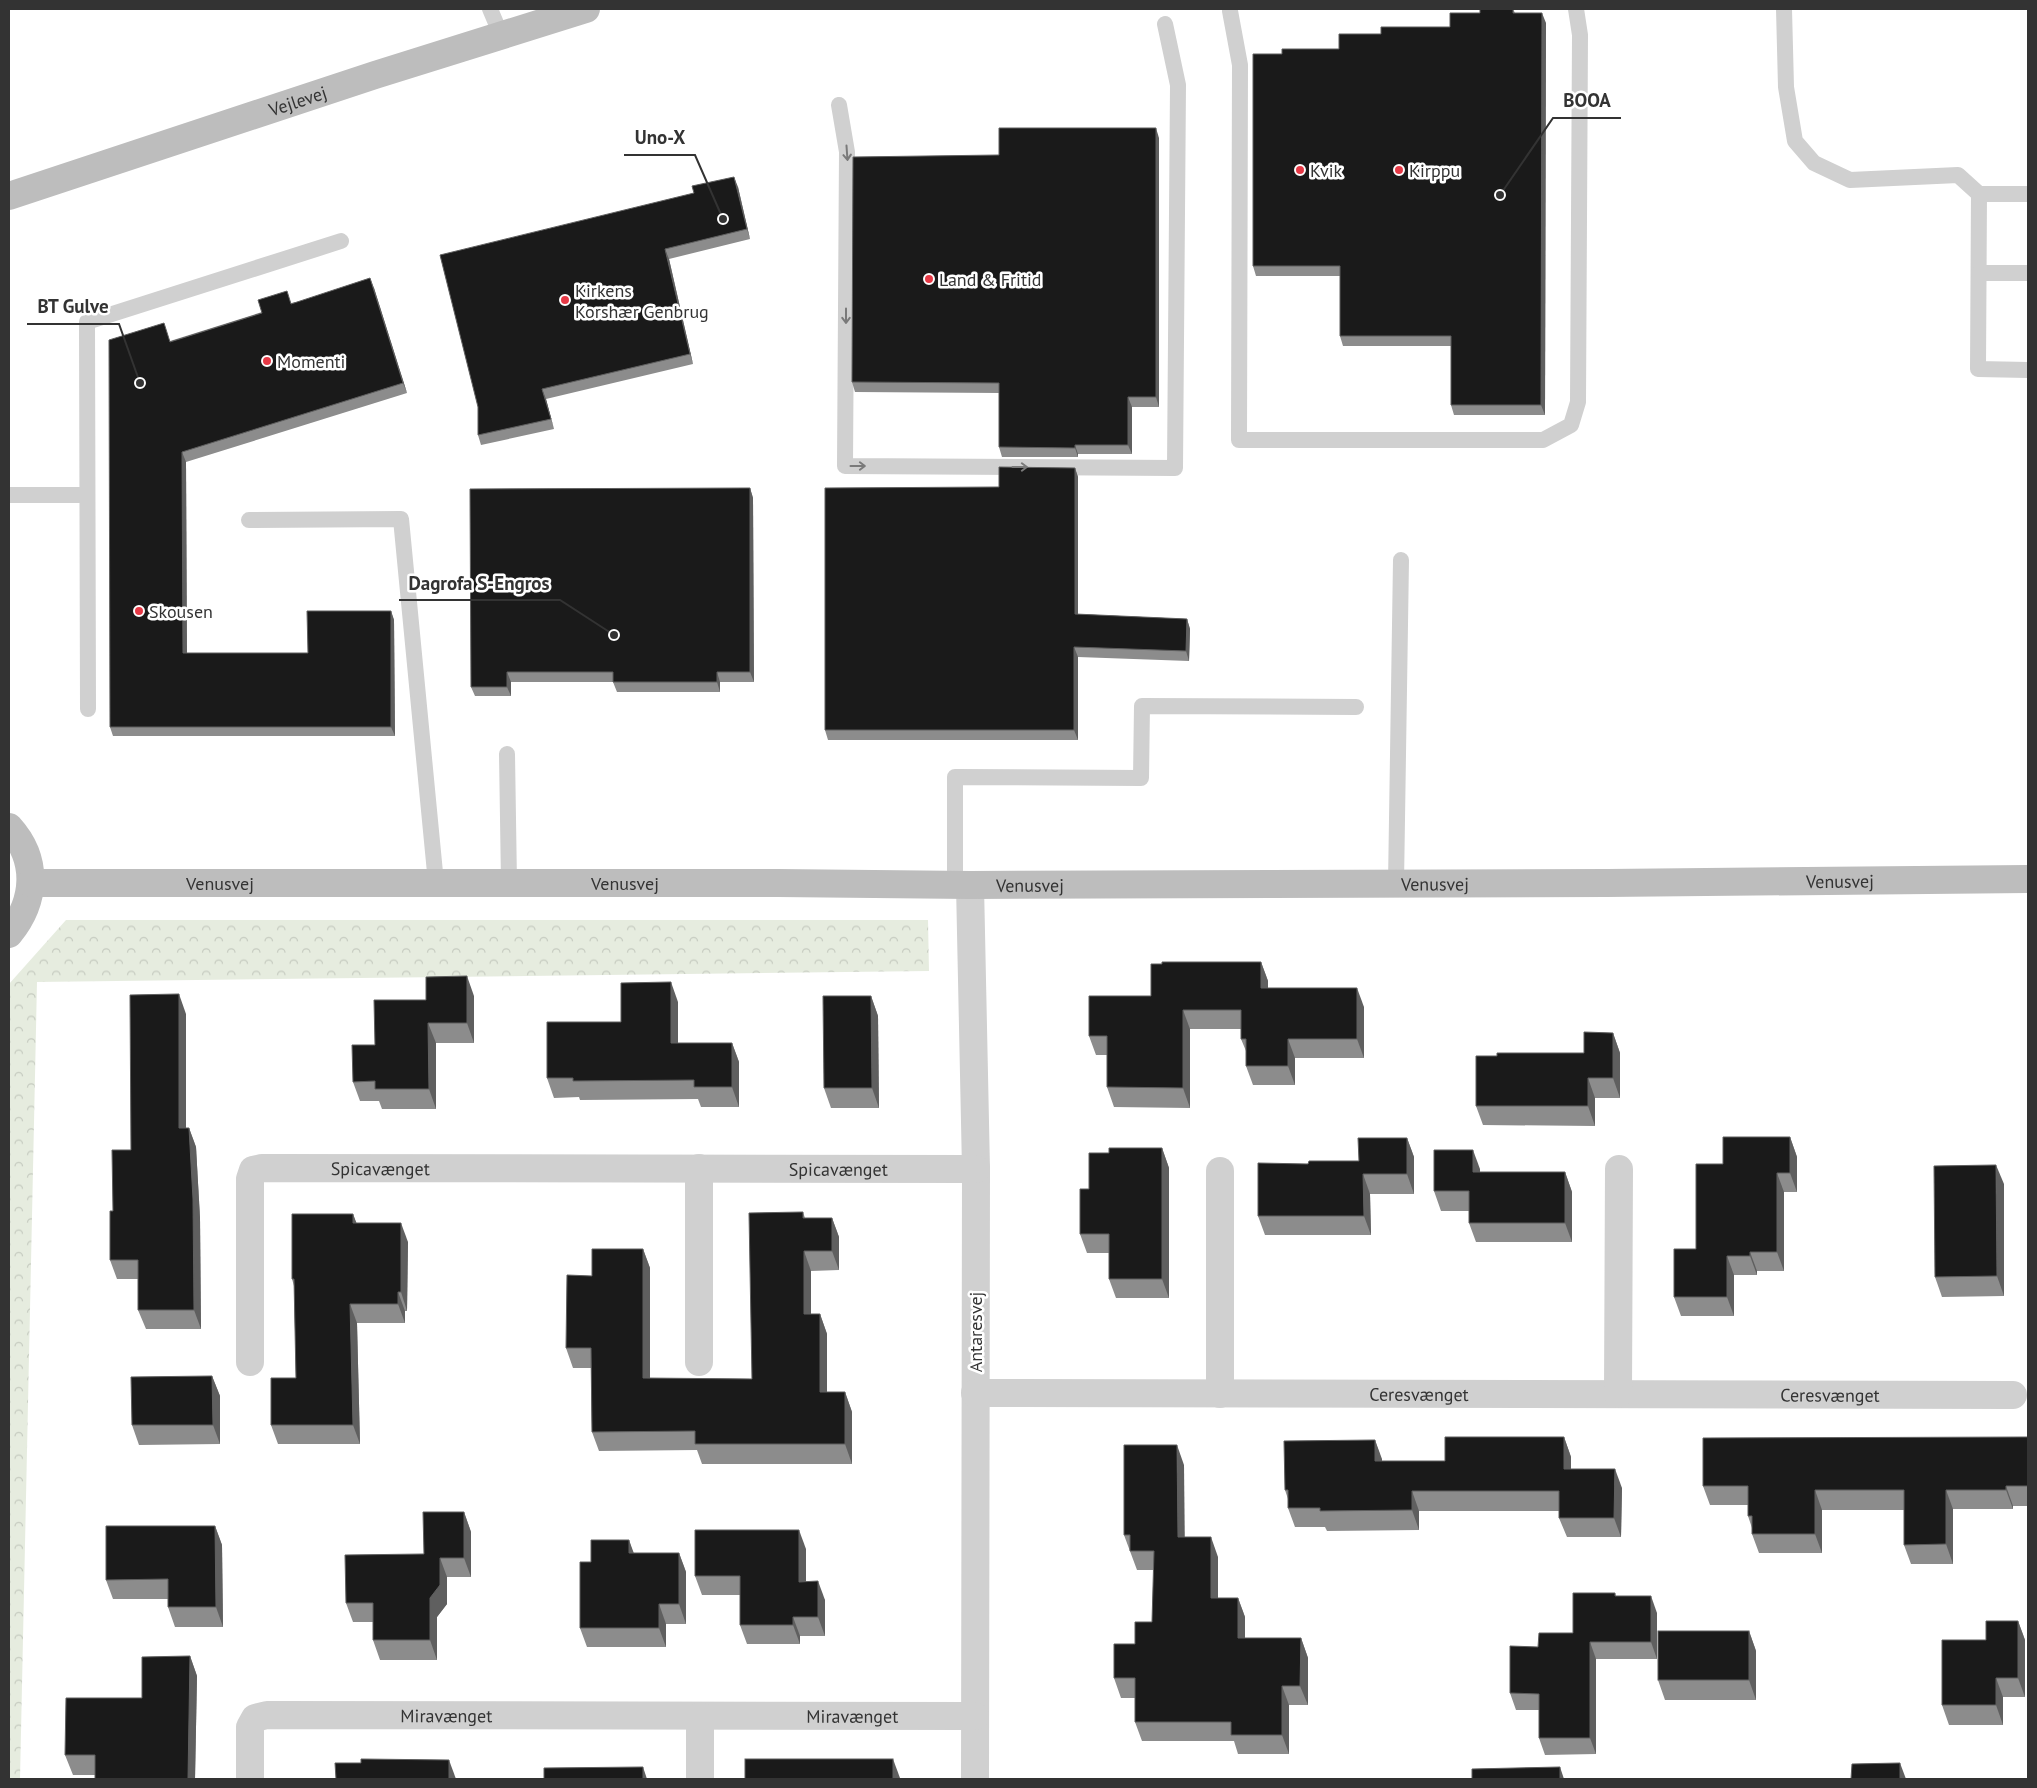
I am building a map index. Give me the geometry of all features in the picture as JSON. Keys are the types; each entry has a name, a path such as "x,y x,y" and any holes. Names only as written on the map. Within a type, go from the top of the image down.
{"street":[{"name":"Vejlevej","path":"9,196 375,74 586,9"},
{"path":"9,827 18,837 28,859 31,882 28,902 19,921 9,934"},
{"name":"Venusvej","path":"31,882 778,882 963,885 2028,879"},
{"name":"Antaresvej","path":"963,885 976,1169 975,1779"},
{"name":"Spicavænget","path":"250,1362 250,1179 253,1170 262,1168 976,1169"},
{"path":"699,1168 699,1362"},
{"path":"1618,1394 1619,1169"},
{"path":"1220,1171 1220,1394"},
{"name":"Ceresvænget","path":"975,1393 2013,1395"},
{"name":"Miravænget","path":"250,1779 250,1727 255,1718 267,1715 975,1716"},
{"path":"700,1716 700,1779"}],"lane":[{"path":"490,9 501,35"},
{"path":"1230,11 1240,65 1239,440 1543,440 1571,425 1578,402 1580,35 1576,9"},
{"path":"1784,9 1786,87 1795,142 1814,163 1850,180 1958,175 1979,194 2028,194"},
{"path":"839,105 848,152 845,466 1175,468 1178,86 1165,24"},
{"path":"1979,194 1978,369 2028,370"},
{"path":"88,709 87,322 341,241"},
{"path":"1979,273 2028,273"},
{"path":"9,496 87,495"},
{"path":"249,520 401,519 436,882"},
{"path":"1396,884 1401,560"},
{"path":"963,885 956,777 1141,778 1142,706 1356,707"},
{"path":"507,754 509,882"}],"green space":[{"path":"66,920 928,920 929,971 37,982 20,1779 9,1779 9,984"}],"building":[{"path":"1480,9 1513,9 1513,13 1542,13 1541,405 1451,405 1451,336 1340,336 1340,266 1253,266 1253,54 1282,54 1282,49 1339,49 1339,34 1381,34 1381,27 1450,27 1450,13 1480,13"},
{"path":"999,128 1156,128 1156,397 1128,397 1128,445 1075,445 1075,448 999,447 999,383 852,382 853,157 999,155"},
{"name":"Kirkens Korshær Genbrug","path":"734,177 747,229 665,249 690,354 542,389 551,419 478,435 478,407 440,255 694,193 692,186"},
{"path":"370,278 403,383 182,452 183,653 308,653 307,611 391,611 391,727 110,727 109,340 164,323 170,342 262,313 258,300 287,291 291,304"},
{"path":"999,467 1075,468 1075,614 1187,619 1186,651 1074,647 1074,730 825,730 825,488 999,487"},
{"path":"750,488 750,672 717,672 717,682 613,682 613,672 507,672 507,687 471,687 470,489"},
{"path":"1162,962 1261,962 1261,988 1357,988 1357,1039 1288,1039 1288,1066 1246,1066 1246,1039 1241,1039 1241,1010 1183,1010 1183,1088 1107,1087 1107,1036 1089,1036 1089,996 1151,996 1151,964 1162,964"},
{"path":"467,976 467,1023 428,1023 429,1089 375,1089 375,1081 353,1082 352,1045 375,1045 374,1000 426,1000 426,977"},
{"path":"671,982 671,1043 732,1043 732,1087 694,1087 694,1080 573,1081 573,1078 547,1078 547,1022 621,1022 621,983"},
{"path":"179,994 179,1128 189,1128 193,1199 194,1310 138,1310 138,1260 110,1260 110,1211 113,1211 112,1150 131,1150 130,995"},
{"path":"823,996 871,996 872,1088 824,1088"},
{"path":"1584,1032 1613,1033 1613,1078 1588,1078 1588,1106 1476,1106 1476,1056 1497,1056 1497,1053 1584,1053"},
{"path":"1723,1137 1790,1137 1790,1173 1777,1173 1777,1252 1750,1252 1750,1256 1727,1256 1727,1297 1674,1297 1674,1249 1696,1249 1696,1164 1723,1164"},
{"path":"1358,1138 1407,1138 1407,1174 1363,1174 1364,1216 1258,1216 1258,1163 1308,1164 1309,1161 1359,1161"},
{"path":"1109,1148 1162,1148 1162,1279 1109,1279 1109,1234 1080,1234 1080,1189 1089,1189 1089,1153 1109,1153"},
{"path":"1434,1150 1473,1150 1473,1172 1565,1172 1565,1223 1469,1223 1469,1191 1434,1191"},
{"path":"1996,1165 1997,1276 1935,1277 1934,1166"},
{"path":"803,1212 803,1218 832,1218 832,1251 804,1251 804,1314 820,1314 820,1392 845,1392 845,1444 695,1444 695,1431 592,1432 591,1348 566,1348 567,1275 592,1276 592,1249 643,1249 643,1378 752,1379 749,1213"},
{"path":"292,1214 353,1214 353,1223 401,1223 401,1292 398,1292 398,1304 350,1304 353,1425 271,1425 271,1378 296,1378 294,1279 292,1279"},
{"path":"212,1376 213,1425 132,1425 131,1377"},
{"path":"1445,1437 1564,1437 1564,1469 1615,1469 1614,1518 1559,1518 1559,1491 1412,1491 1412,1510 1320,1511 1320,1508 1288,1508 1288,1490 1285,1490 1284,1441 1375,1440 1375,1461 1445,1461"},
{"path":"2028,1437 2028,1486 2006,1486 2006,1490 1946,1490 1946,1544 1904,1545 1904,1490 1815,1490 1815,1534 1752,1534 1752,1516 1748,1516 1748,1486 1703,1486 1703,1438"},
{"path":"1124,1445 1177,1445 1178,1537 1211,1537 1211,1598 1238,1598 1238,1638 1301,1638 1300,1686 1282,1686 1282,1735 1231,1735 1231,1722 1135,1722 1135,1678 1114,1678 1114,1644 1135,1644 1135,1622 1152,1622 1154,1551 1130,1551 1130,1535 1124,1535"},
{"path":"423,1512 464,1512 464,1558 440,1558 440,1585 430,1598 430,1640 373,1640 373,1603 346,1603 345,1555 424,1554"},
{"path":"106,1526 215,1526 216,1607 168,1607 168,1579 106,1580"},
{"path":"695,1530 799,1530 799,1582 818,1581 818,1617 793,1617 793,1625 740,1625 740,1576 695,1576"},
{"path":"591,1540 629,1540 629,1553 679,1553 679,1604 659,1604 659,1628 580,1628 580,1562 591,1562"},
{"path":"1573,1593 1615,1593 1615,1596 1651,1596 1651,1642 1590,1642 1590,1738 1539,1738 1539,1694 1510,1693 1510,1646 1538,1647 1539,1633 1573,1633"},
{"path":"1986,1621 2018,1621 2018,1678 1996,1678 1996,1705 1942,1705 1942,1640 1986,1640"},
{"path":"1658,1631 1749,1631 1749,1680 1658,1680"},
{"path":"190,1656 188,1779 95,1779 95,1755 65,1755 66,1698 142,1698 142,1657"},
{"path":"361,1759 449,1760 449,1779 336,1779 335,1763 361,1763"},
{"path":"745,1759 893,1759 893,1779 745,1779"},
{"path":"1900,1763 1900,1779 1851,1779 1852,1764"},
{"path":"643,1767 643,1779 544,1779 544,1768"},
{"path":"1560,1767 1560,1779 1472,1779 1472,1769"}],"place":[{"name":"Kvik","path":"1300,170"},
{"name":"Kirppu","path":"1399,170"},
{"name":"BOOA","path":"1500,195"},
{"name":"Uno-X","path":"723,219"},
{"name":"Land & Fritid","path":"929,279"},
{"name":"Kirkens Korshær Genbrug","path":"565,300"},
{"name":"Momenti","path":"267,361"},
{"name":"BT Gulve","path":"140,383"},
{"name":"Skousen","path":"139,611"},
{"name":"Dagrofa S-Engros","path":"614,635"}]}
